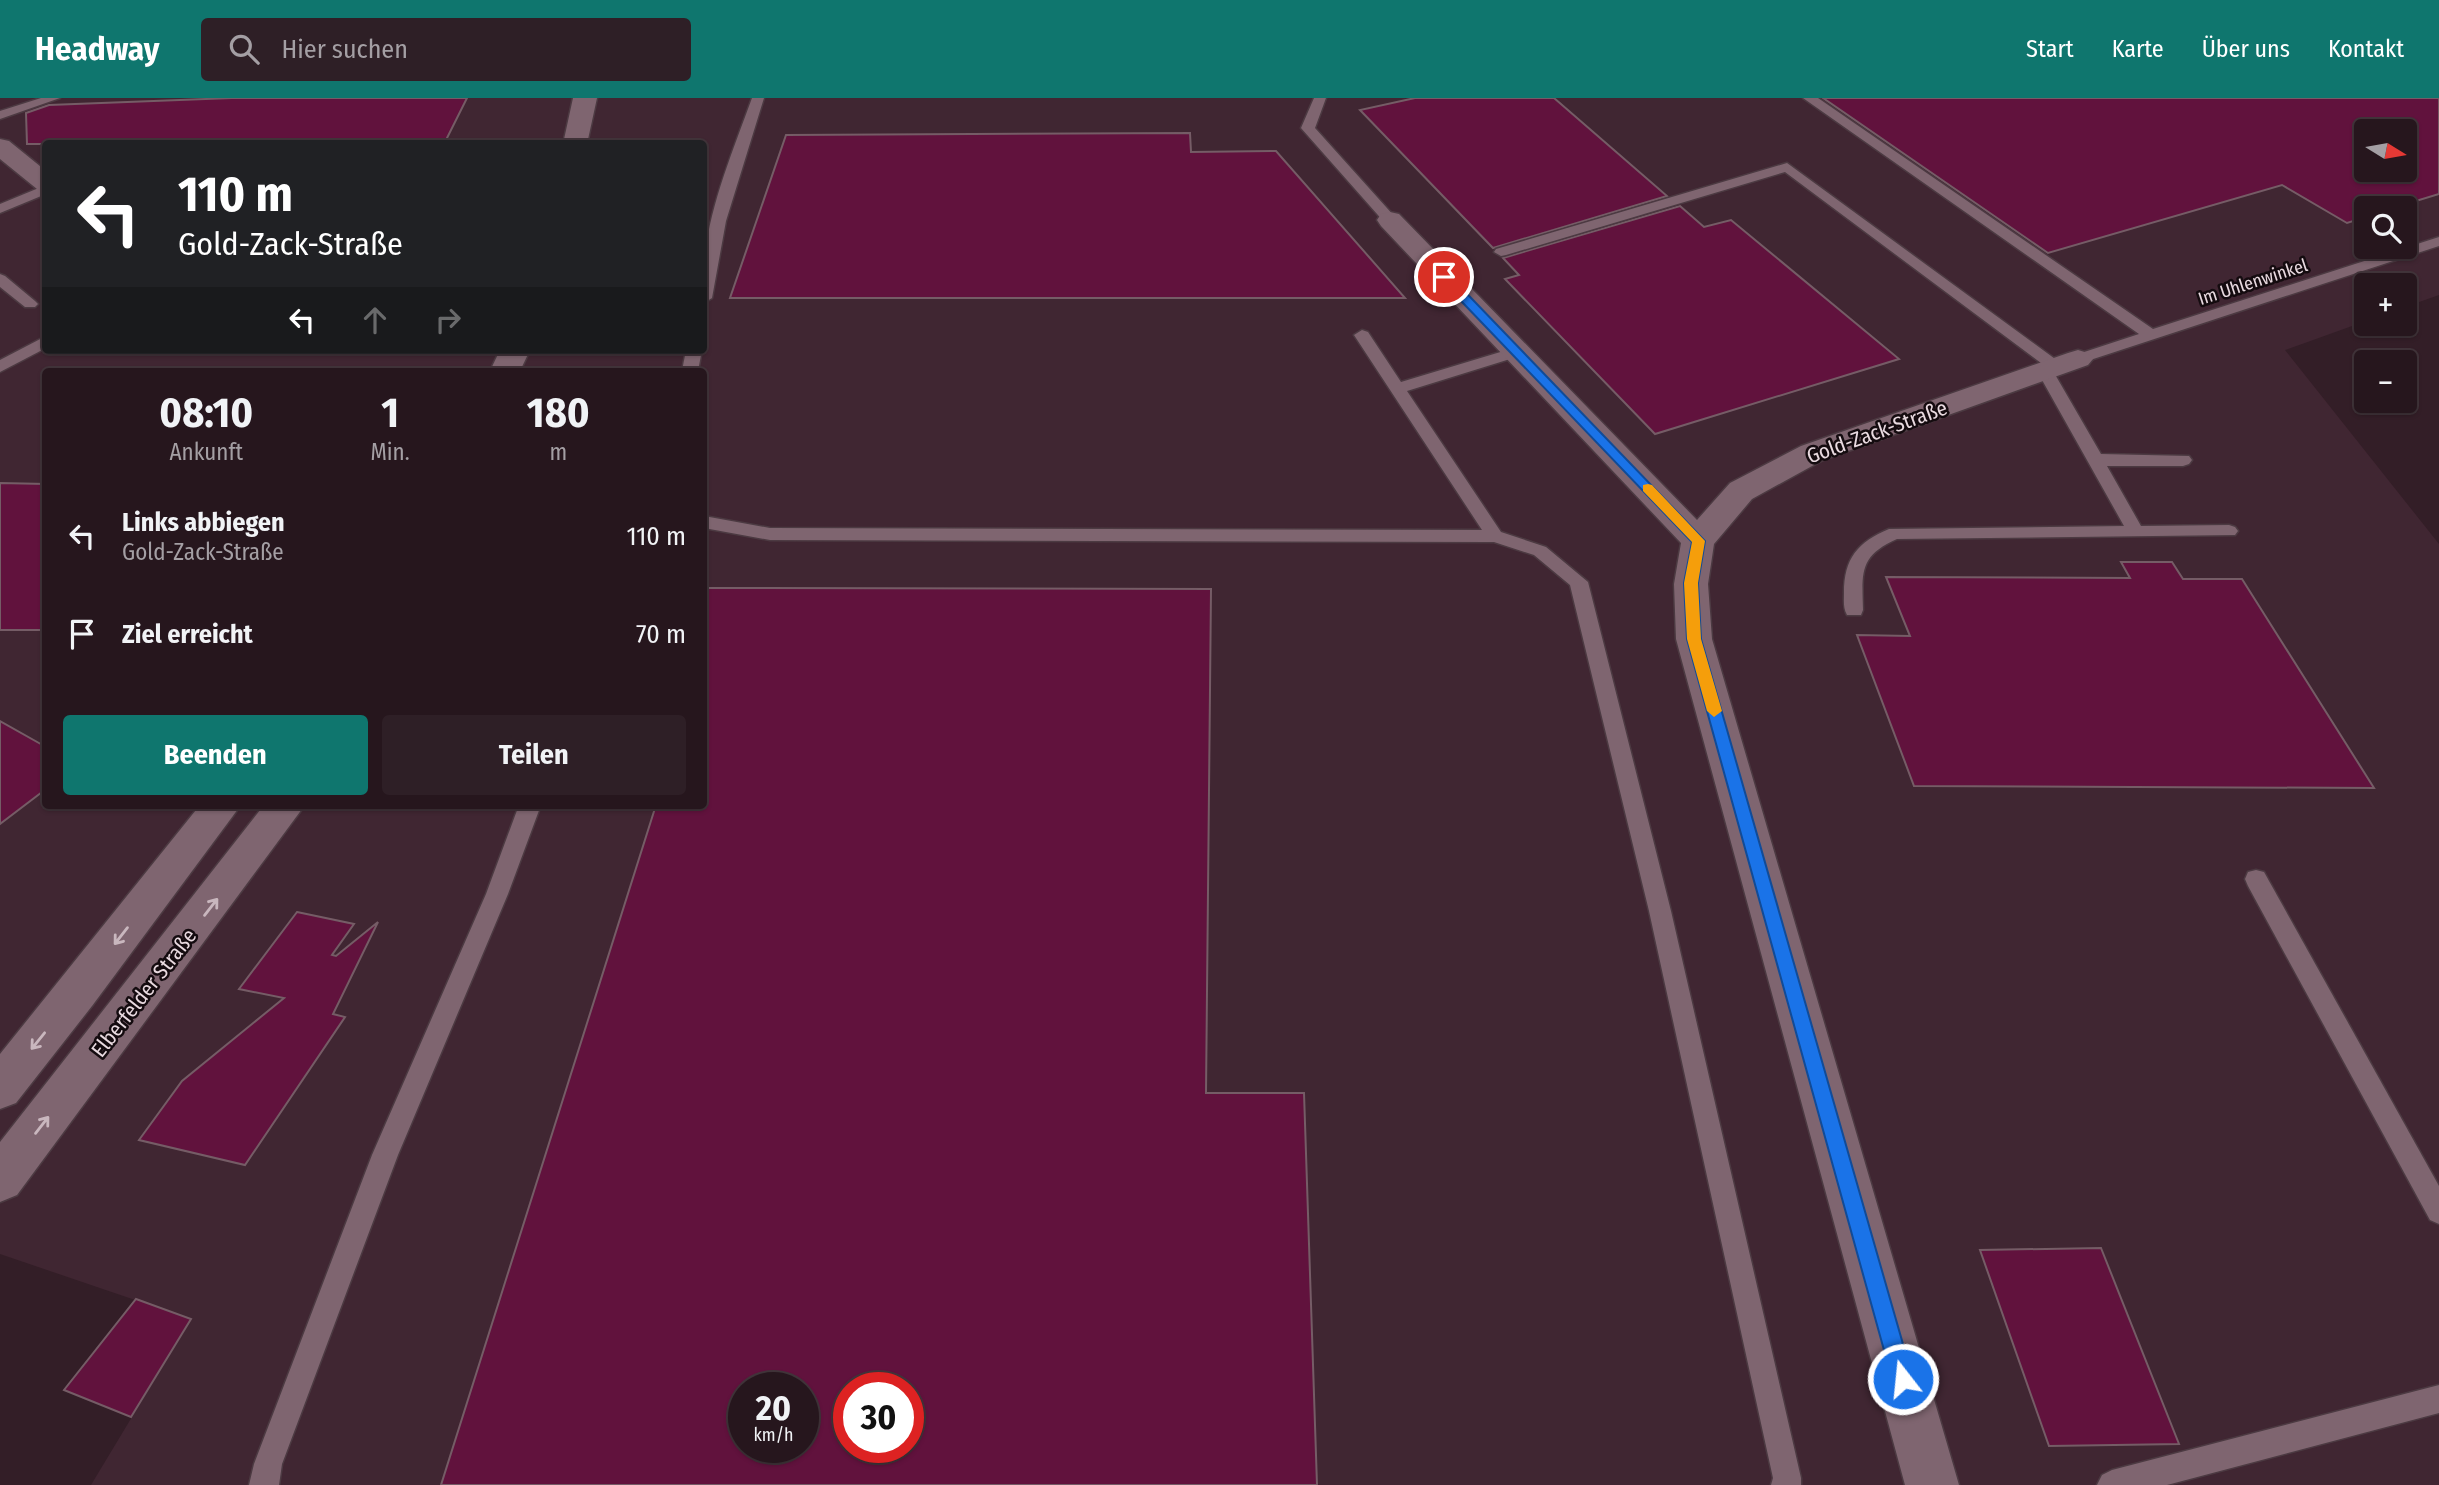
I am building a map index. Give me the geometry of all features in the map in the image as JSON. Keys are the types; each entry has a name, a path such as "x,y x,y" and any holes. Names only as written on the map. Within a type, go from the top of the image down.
{"street":[{"path":"576,140 585,98"},
{"path":"0,146 42,183"},
{"path":"1390,220 1699,541"},
{"name":"Gold-Zack-Straße","path":"1933,1485 1694,639 1691,583 1699,541 1741,491 1812,453 2060,366"},
{"path":"0,1088 219,809"},
{"name":"Elberfelder Straße","path":"0,1179 283,809"}],"lane":[{"path":"0,115 54,98"},
{"path":"707,272 709,255 729,183 758,98"},
{"path":"1320,98 1308,128 1390,220"},
{"path":"1808,98 2152,336"},
{"path":"1501,252 1787,167 2060,366 2095,460 2136,532"},
{"path":"0,208 42,188"},
{"name":"Im Uhlenwinkel","path":"2060,366 2439,241"},
{"path":"0,279 30,304"},
{"path":"1362,335 1495,536"},
{"path":"0,367 42,343"},
{"path":"1398,388 1517,352"},
{"path":"2095,460 2183,460"},
{"path":"707,523 770,534 1495,536 1540,551 1579,582 1663,924 1786,1485"},
{"path":"1854,610 1853,565 1871,542 1895,533 2229,531"},
{"path":"264,1485 268,1464 385,1155 497,894 529,809"},
{"path":"2256,879 2439,1211"},
{"path":"2112,1485 2439,1399"}],"shaded area":[{"path":"0,98 2439,98 2439,295 2417,303 2417,273 2354,273 2354,325 2285,350 2439,544 2439,1485 91,1485 191,1319 0,1254"}],"building":[{"path":"232,98 467,98 446,140 42,140 42,144 27,144 26,113 49,105"},
{"path":"1415,98 1554,98 1667,196 1493,248 1360,110"},
{"path":"1823,98 2439,98 2439,194 2417,201 2417,196 2354,196 2354,221 2347,223 2282,185 2048,253"},
{"path":"1190,133 1191,152 1276,151 1405,298 730,298 786,135"},
{"path":"1680,206 1704,227 1731,220 1899,359 1655,434 1505,279 1519,275 1503,258"},
{"path":"0,483 42,484 42,630 0,630"},
{"path":"2121,562 2172,562 2183,579 2242,579 2374,788 1914,786 1857,635 1910,636 1886,577 2130,578"},
{"path":"707,588 1211,589 1206,1093 1304,1093 1317,1485 441,1485 655,809 707,809"},
{"path":"0,721 42,745 42,792 0,824"},
{"path":"297,912 354,924 332,955 336,956 378,922 333,1014 345,1017 245,1165 139,1140 182,1081 284,998 239,989"},
{"path":"2101,1248 2179,1444 2049,1446 1980,1250"},
{"path":"136,1299 191,1319 131,1417 64,1390"}],"slow traffic":[{"path":"1648,488 1699,541 1691,583 1694,639 1714,711"}],"route":[{"path":"1444,277 1699,541 1691,583 1694,639 1903,1379"}]}
